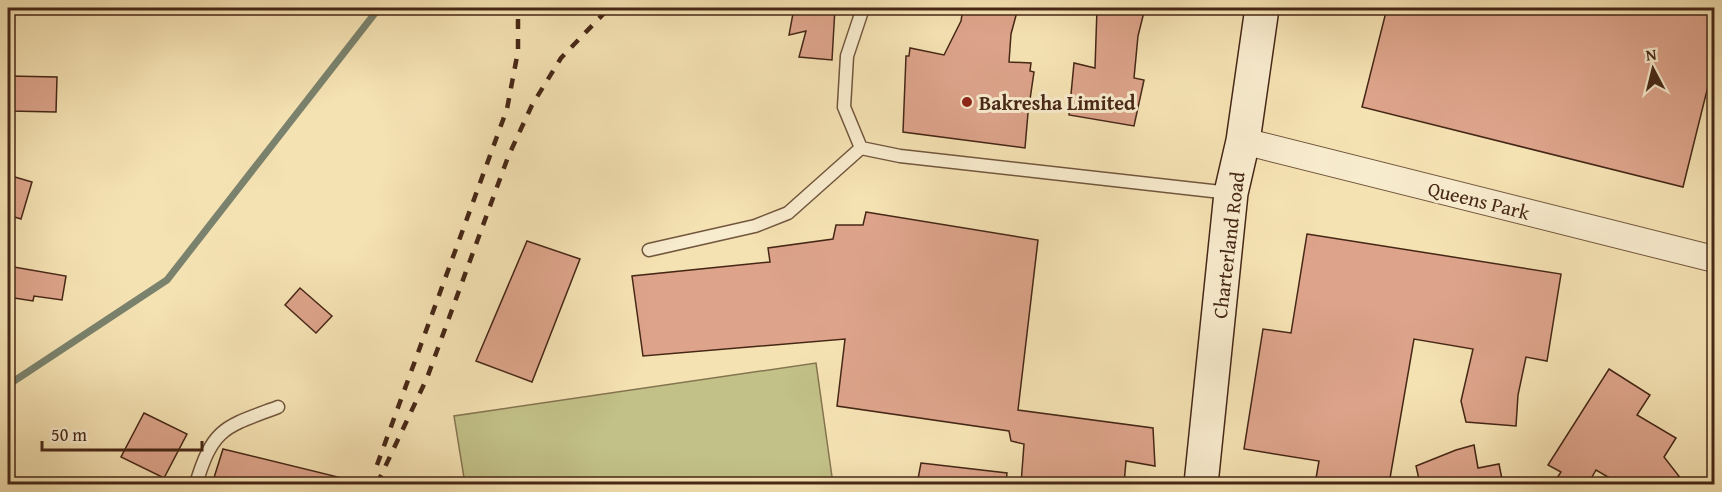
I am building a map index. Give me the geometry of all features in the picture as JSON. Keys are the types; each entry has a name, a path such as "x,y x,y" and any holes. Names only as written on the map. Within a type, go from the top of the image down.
{"street":[{"name":"Charterland Road","path":"1201,484 1231,193 1243,141 1262,8"},
{"name":"Queens Park","path":"1243,141 1714,259"}],"lane":[{"path":"861,148 844,107 847,56 863,8"},
{"path":"861,148 900,156 1231,193"},
{"path":"649,250 755,226 788,213 861,148"},
{"path":"196,484 210,448 220,433 233,424 278,407"}],"shaded area":[{"path":"816,363 833,484 465,484 454,416"}],"building":[{"path":"794,8 835,8 832,60 799,57 806,31 789,35"},
{"name":"Bakresha Limited","path":"963,8 1018,8 1011,34 1009,62 1031,63 1030,71 1034,72 1025,148 903,132 906,56 909,56 910,48 944,55 961,21"},
{"path":"1097,8 1145,8 1138,36 1134,78 1144,80 1134,126 1069,115 1074,63 1095,68"},
{"path":"1387,8 1714,8 1714,62 1683,187 1362,107"},
{"path":"9,76 57,77 56,112 9,111"},
{"path":"8,175 32,182 21,219 8,215"},
{"path":"866,212 1038,240 1018,410 1153,428 1155,466 1126,461 1124,484 1021,484 1024,444 1011,441 1009,431 837,406 845,339 643,356 632,276 770,262 768,248 833,239 836,225 863,225"},
{"path":"1307,234 1561,274 1547,361 1526,357 1518,395 1516,426 1466,422 1461,401 1473,349 1414,339 1389,484 1315,484 1319,461 1244,449 1263,329 1291,333"},
{"path":"527,241 580,259 532,382 476,361"},
{"path":"8,266 66,276 62,300 34,296 33,301 8,297"},
{"path":"300,288 332,316 316,333 285,305"},
{"path":"1609,369 1650,395 1637,415 1676,438 1664,457 1685,484 1620,484 1596,470 1588,484 1553,484 1561,472 1548,465"},
{"path":"144,413 187,434 164,478 121,457"},
{"path":"1474,445 1478,468 1499,464 1503,484 1420,484 1416,466"},
{"path":"223,449 342,478 341,484 212,484"},
{"path":"921,463 1007,473 1006,484 917,484"}],"waterway":[{"path":"8,385 167,280 379,8"}],"railway":[{"path":"377,465 507,109 518,51 518,8"},
{"path":"377,484 427,378 508,157 532,105 561,58 609,8"}],"place":[{"name":"Bakresha Limited","path":"967,102"}]}
